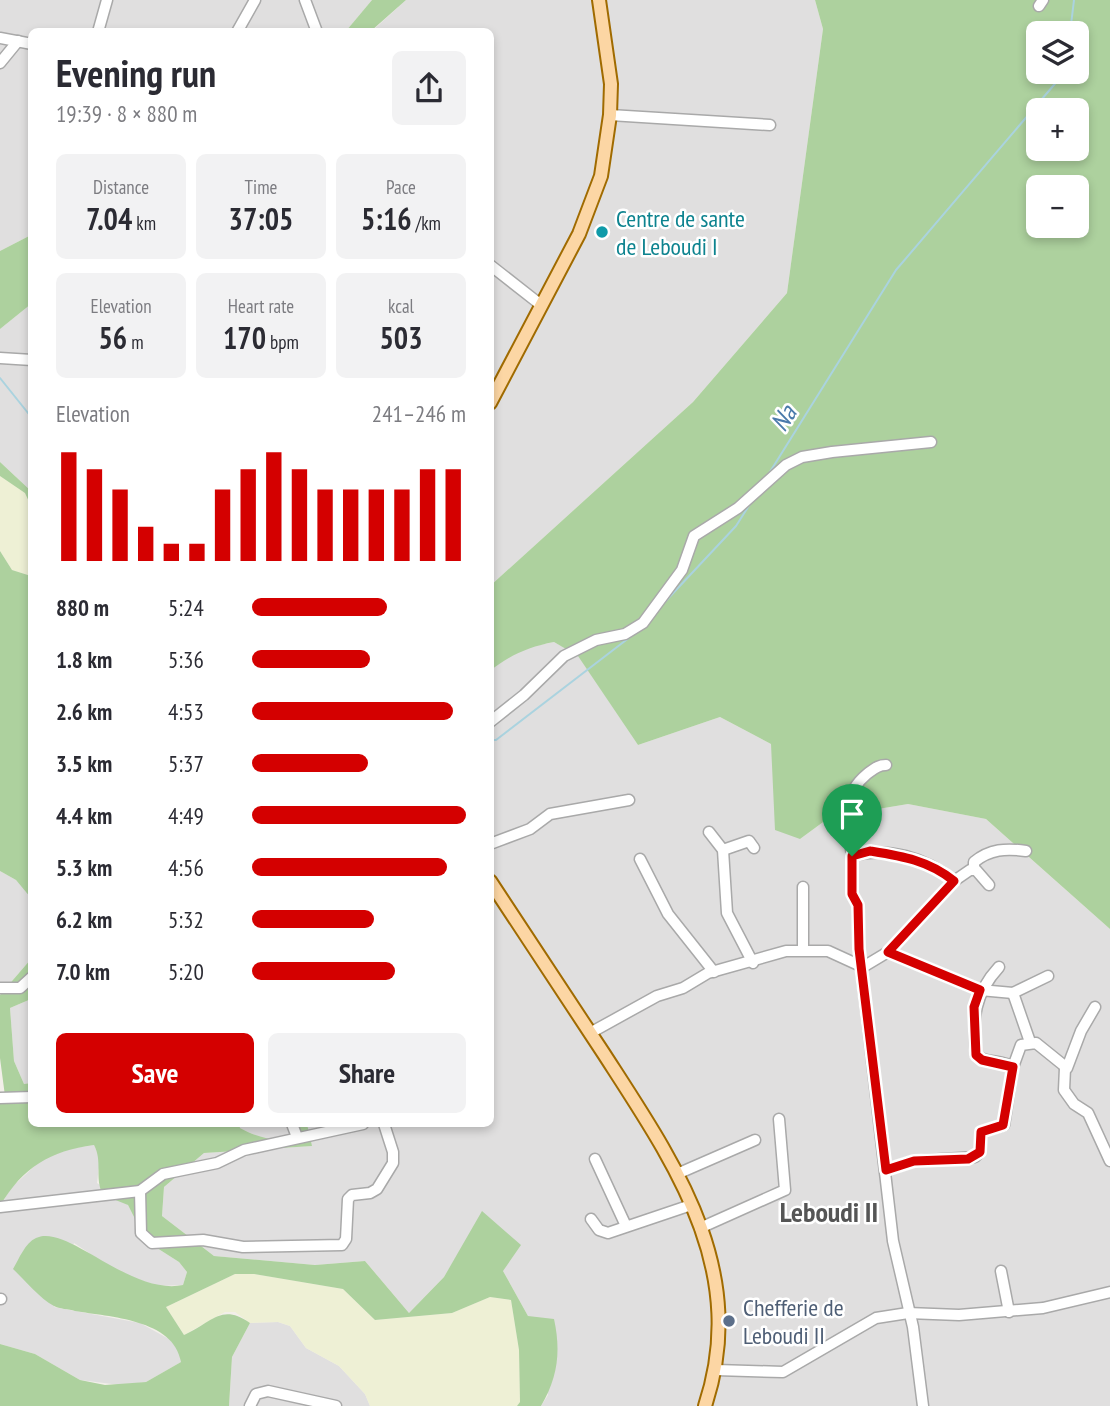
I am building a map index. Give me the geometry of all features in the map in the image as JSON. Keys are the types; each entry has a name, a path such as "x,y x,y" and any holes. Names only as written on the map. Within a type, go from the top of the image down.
{"main road":[{"path":"494,395 591,207 601,176 610,115 610,56 600,0"},
{"path":"494,887 590,1033 677,1174 691,1205 700,1228 719,1303 721,1329 716,1370 705,1406"}],"street":[{"path":"99,28 107,0"},
{"path":"239,28 255,0"},
{"path":"305,0 316,28"},
{"path":"0,38 28,43"},
{"path":"0,63 18,41"},
{"path":"610,115 769,125"},
{"path":"494,268 541,305"},
{"path":"0,358 28,360"},
{"path":"494,719 524,695 564,656 596,640 625,634 643,623 681,570 694,536 738,508 786,465 802,457 832,452 931,442"},
{"path":"886,765 879,765 856,783 846,804 852,856 852,894 858,905 859,949 893,1241 923,1406"},
{"path":"494,842 530,829 550,814 629,800"},
{"path":"709,832 723,850 727,913 752,963"},
{"path":"723,850 749,841 754,848"},
{"path":"989,885 974,869 974,862 983,854 1007,848 1026,851"},
{"path":"852,856 870,851 914,858 940,869 954,881"},
{"path":"640,859 668,914 715,972"},
{"path":"863,967 888,952 954,881 974,869"},
{"path":"803,887 803,950"},
{"path":"590,1033 657,996 682,988 715,972 786,951 833,953 863,967"},
{"path":"888,952 980,990 1013,993 1048,976"},
{"path":"999,967 980,990 974,1007 976,1055 982,1060 1013,1067"},
{"path":"0,988 20,988 28,981"},
{"path":"1013,993 1030,1042 1065,1068"},
{"path":"1095,1007 1065,1068 1064,1090 1074,1104 1088,1113 1110,1161"},
{"path":"886,1170 914,1161 975,1157 980,1152 981,1132 1003,1125 1013,1067 1021,1045 1030,1042"},
{"path":"0,1098 28,1097"},
{"path":"700,1228 785,1190 779,1119"},
{"path":"293,1127 297,1138"},
{"path":"0,1207 140,1191 163,1174 217,1163 239,1151 349,1127"},
{"path":"140,1191 141,1233 152,1243 203,1240 243,1247 342,1245 346,1239 348,1199 352,1195 370,1193 377,1189 393,1163 393,1152 385,1127"},
{"path":"677,1174 755,1140"},
{"path":"595,1159 626,1226"},
{"path":"591,1219 603,1233 691,1205"},
{"path":"1001,1271 1009,1312"},
{"path":"716,1370 783,1372 867,1321 908,1313 960,1315 1009,1312 1062,1305 1110,1292"},
{"path":"250,1406 256,1395 268,1391 336,1406"}],"shaded area":[{"path":"0,0 372,0 349,28 28,28 28,237 0,251"},
{"path":"406,0 815,0 823,29 787,293 693,402 494,582 494,28 375,28"},
{"path":"28,306 28,488 0,462 0,329"},
{"path":"554,642 578,655 638,745 720,717 771,744 800,839 830,817 908,804 986,819 1110,929 1110,1406 541,1406 548,1395 528,1316 503,1271 483,1212 444,1277 409,1313 365,1261 315,1265 214,1256 162,1216 164,1187 204,1153 311,1146 308,1127 494,1127 494,668 506,658 529,647"},
{"path":"0,871 16,880 28,894 28,962 0,995"},
{"path":"28,1000 28,1083 24,1084 14,1061 10,1008"},
{"path":"297,1127 297,1137 263,1139 240,1128"},
{"path":"94,1145 100,1157 97,1183 128,1205 146,1241 179,1262 187,1272 183,1285 158,1286 121,1274 74,1243 54,1307 140,1323 169,1339 179,1350 181,1362 146,1382 120,1385 80,1380 35,1354 0,1344 0,1206 11,1188 40,1161 67,1149"},
{"path":"278,1322 290,1326 306,1348 339,1366 365,1394 370,1406 229,1406 232,1357 250,1323"}],"green space":[{"path":"372,0 406,0 374,28 349,28"},
{"path":"815,0 1110,0 1110,929 986,819 908,804 830,817 800,839 775,830 771,744 720,717 638,745 578,656 554,642 520,652 494,668 494,582 693,402 787,293 823,29"},
{"path":"28,237 28,306 0,329 0,251"},
{"path":"0,462 28,488 28,500 25,493 0,476"},
{"path":"0,476 26,493 28,498 28,575 12,570 0,551"},
{"path":"0,551 12,570 28,575 28,894 16,880 0,871"},
{"path":"28,962 28,1000 10,1008 14,1061 24,1084 28,1083 28,1127 240,1127 254,1134 282,1140 297,1137 297,1127 308,1127 312,1146 204,1153 164,1187 162,1216 214,1256 315,1265 365,1261 409,1313 444,1277 482,1211 521,1245 503,1271 528,1316 554,1319 556,1364 551,1385 541,1406 517,1406 520,1402 519,1350 511,1300 490,1297 452,1313 375,1320 343,1289 254,1274 235,1274 166,1307 184,1335 224,1315 240,1317 250,1323 232,1357 229,1406 0,1406 0,1344 35,1354 80,1380 105,1385 146,1382 181,1362 176,1348 166,1337 153,1329 122,1318 75,1311 48,1303 13,1269 32,1240 49,1236 65,1241 121,1271 163,1286 183,1285 187,1272 179,1262 146,1241 128,1205 103,1195 94,1145 64,1152 39,1163 18,1181 0,1206 0,1104 5,1096 0,1058 0,995"},
{"path":"235,1274 254,1274 343,1289 375,1320 452,1313 490,1297 511,1300 519,1350 520,1402 517,1406 370,1406 365,1394 339,1366 306,1348 290,1326 278,1322 250,1323 235,1312 225,1312 184,1335 166,1307"}],"waterway":[{"name":"Na","path":"1071,21 1074,0"},
{"name":"Na","path":"768,475 896,270 1055,84"},
{"name":"Na","path":"0,378 28,413"},
{"name":"Na","path":"662,605 736,526 750,504"},
{"name":"Na","path":"494,740 634,634"}],"place":[{"name":"Centre de sante de Leboudi I","path":"602,232"},
{"name":"Chefferie de Leboudi II","path":"729,1321"}],"district":[{"name":"Leboudi II","path":"829,1211"}],"route":[{"path":"870,851 914,858 940,869 954,881 888,952 980,990 974,1007 976,1055 982,1060 1011,1064 1013,1067 1003,1125 981,1132 980,1152 975,1157 914,1161 886,1170 859,949 858,905 852,894 852,856 870,851"}]}
